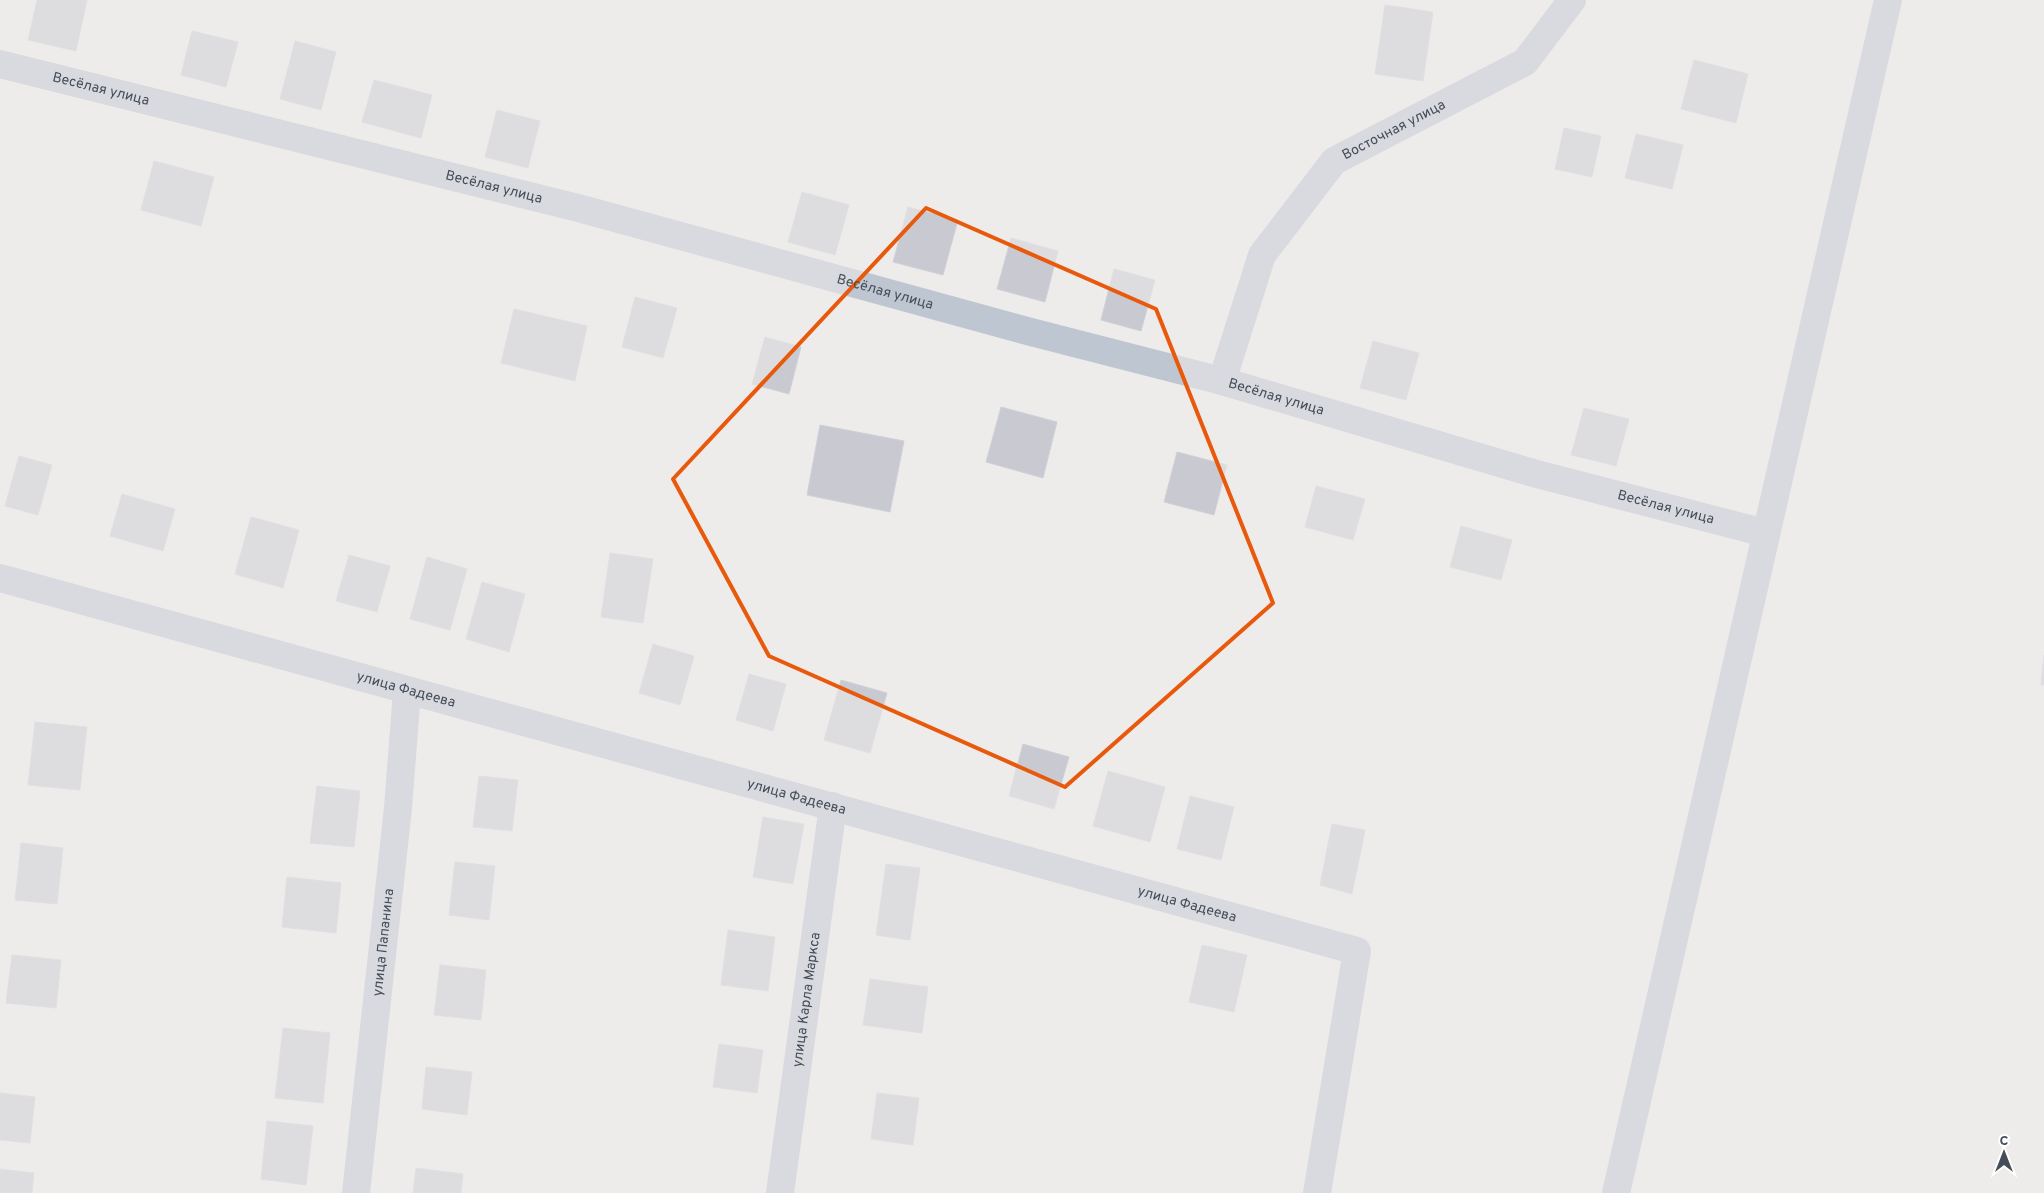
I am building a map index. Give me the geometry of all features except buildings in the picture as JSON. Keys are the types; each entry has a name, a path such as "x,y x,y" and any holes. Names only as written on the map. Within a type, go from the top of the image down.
{"street":[{"name":"Восточная улица","path":"1222,380 1262,255 1334,161 1525,62 1572,0"},
{"path":"1616,1193 1888,0"},
{"name":"Весёлая улица","path":"0,64 582,209 1031,332 1222,380 1533,473 1765,533"},
{"name":"улица Фадеева","path":"0,578 1357,951 1317,1193"},
{"name":"улица Папанина","path":"356,1193 398,808 407,691"},
{"name":"улица Карла Маркса","path":"780,1193 834,806"}],"highlighted area":[{"path":"926,208 1156,309 1273,603 1065,787 769,656 673,479"}]}
